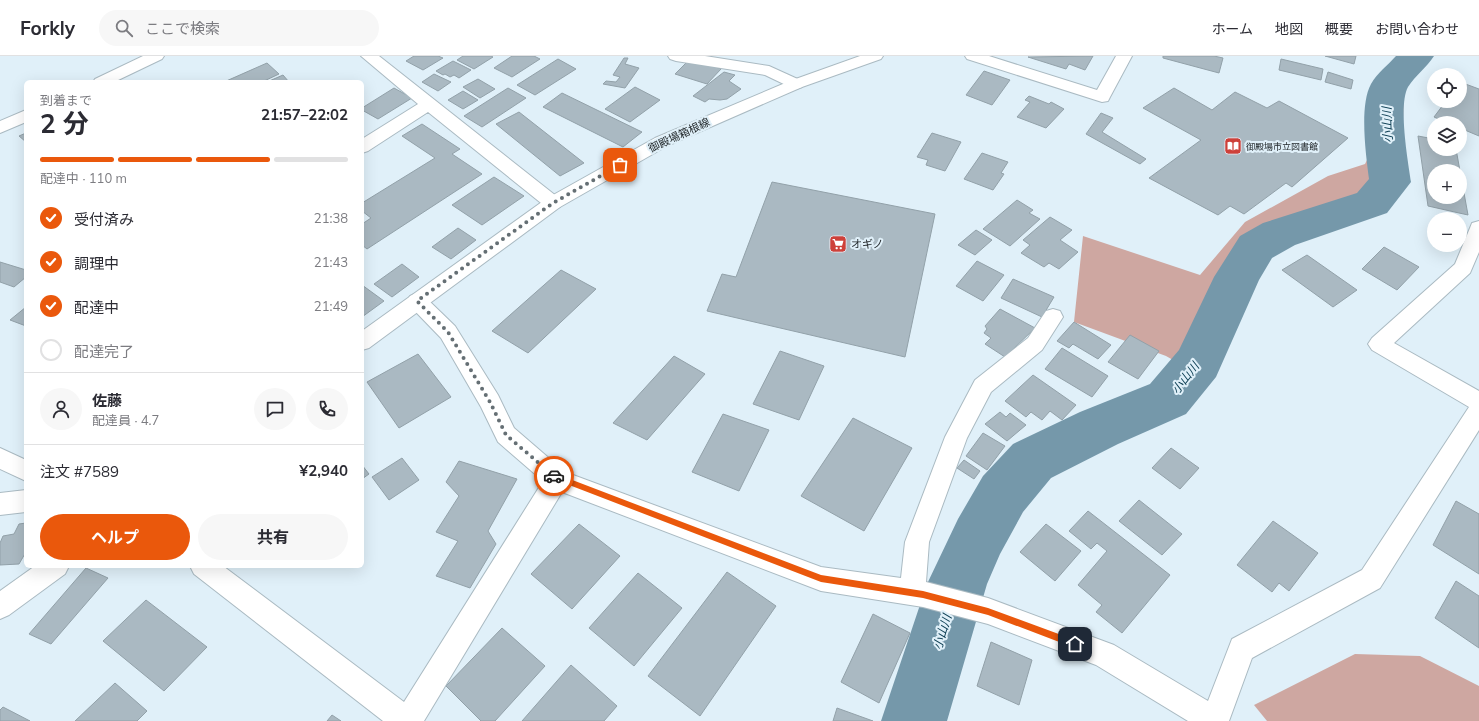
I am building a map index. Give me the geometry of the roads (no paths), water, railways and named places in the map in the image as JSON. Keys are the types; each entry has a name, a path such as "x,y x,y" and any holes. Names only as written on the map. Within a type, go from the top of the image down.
{"street":[{"path":"105,80 156,56"},
{"path":"369,56 553,203"},
{"path":"676,56 769,71 796,84"},
{"name":"御殿場箱根線","path":"364,341 553,203 661,142 796,84 875,56"},
{"path":"973,56 1102,97 1124,56"},
{"path":"364,146 429,104"},
{"path":"0,128 24,116"},
{"path":"1479,228 1463,268 1379,344 1479,402"},
{"path":"417,301 448,332 490,402 506,435 557,478 821,579 917,594 988,611 1104,655 1215,721 1242,649 1370,579 1479,411"},
{"path":"917,594 917,542 956,437 983,386 1035,344 1054,317"},
{"path":"206,568 407,721 557,478"},
{"path":"0,504 24,501"},
{"path":"0,606 53,568"}],"waterway":[{"name":"小山川","path":"914,721 957,584 978,538 1003,494 1032,461 1099,428 1168,399 1198,363 1237,277 1256,247 1279,234 1372,203 1390,182 1385,145 1384,113 1389,85 1416,56"}],"place":[{"name":"御殿場市立図書館","path":"1233,146"},
{"name":"オギノ","path":"838,244"}]}
